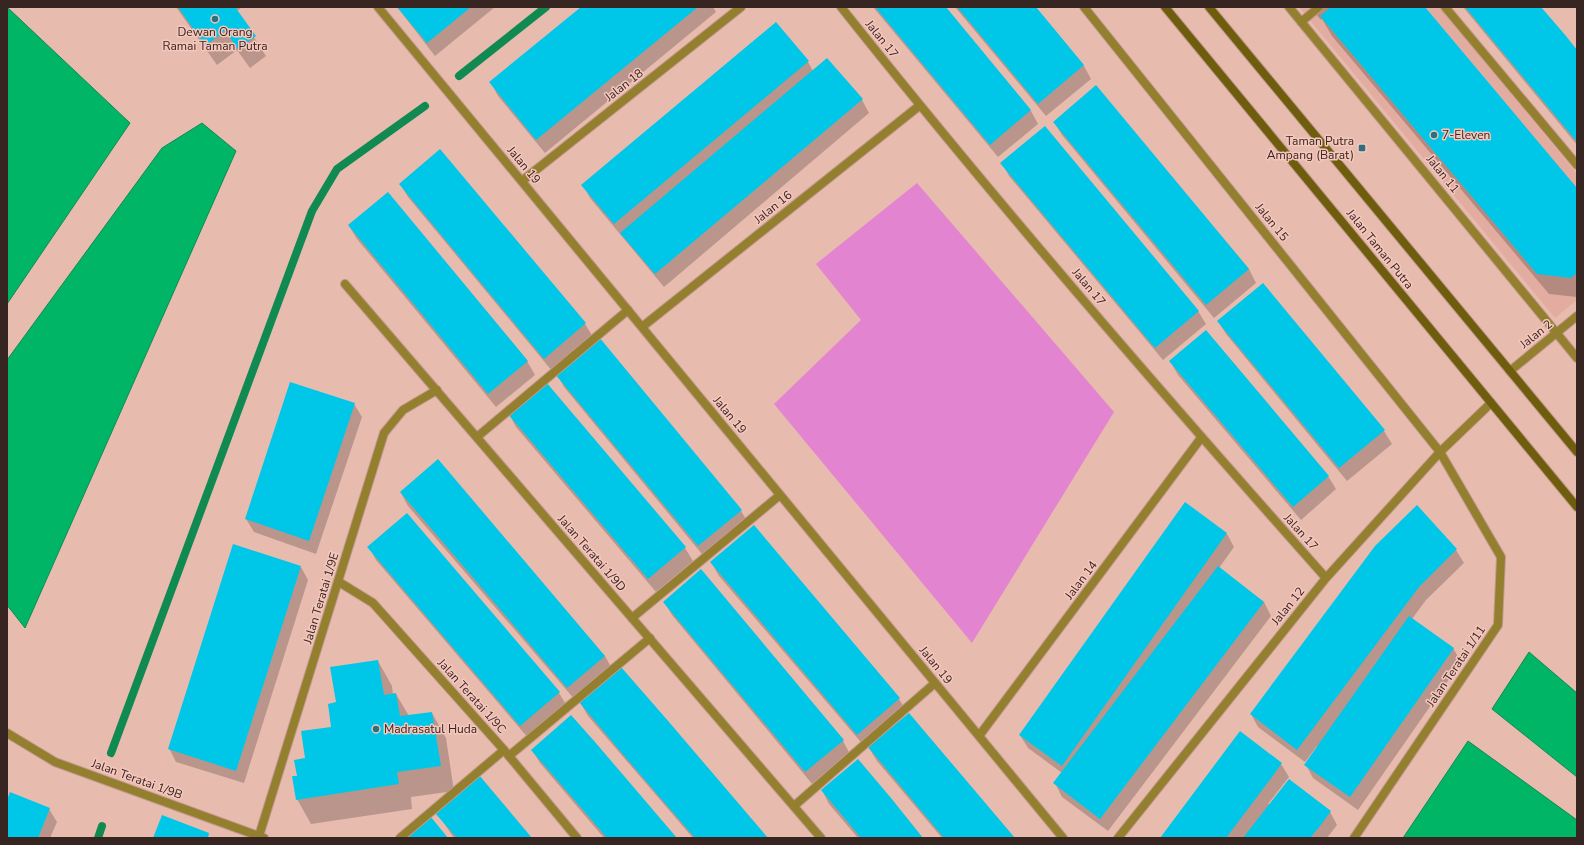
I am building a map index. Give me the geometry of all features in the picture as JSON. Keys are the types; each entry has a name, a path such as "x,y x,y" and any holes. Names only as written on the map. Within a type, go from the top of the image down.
{"street":[{"name":"Jalan 19","path":"378,7 1063,838"},
{"name":"Jalan 17","path":"841,7 919,106 1201,438 1326,578"},
{"name":"Jalan 15","path":"1084,7 1440,452"},
{"name":"Jalan Taman Putra","path":"1166,7 1577,507"},
{"name":"Jalan Taman Putra","path":"1209,7 1577,452"},
{"name":"Jalan 11","path":"1289,7 1577,358"},
{"path":"1301,22 1319,7"},
{"path":"1445,7 1577,165"},
{"name":"Jalan 18","path":"522,181 736,8"},
{"name":"Jalan 16","path":"642,327 919,106"},
{"name":"Jalan Teratai 1/9D","path":"345,284 821,838"},
{"path":"477,437 628,310"},
{"name":"Jalan 2","path":"1510,371 1577,316"},
{"name":"Jalan Teratai 1/9E","path":"262,837 384,433 403,410 437,390"},
{"name":"Jalan 12","path":"1118,838 1326,578 1440,452 1491,403"},
{"name":"Jalan 14","path":"979,736 1201,438"},
{"name":"Jalan Teratai 1/11","path":"1354,838 1498,625 1500,557 1440,452"},
{"path":"632,618 780,495"},
{"name":"Jalan Teratai 1/9C","path":"338,582 373,603 506,753 577,838"},
{"path":"400,838 650,638"},
{"path":"794,806 936,683"},
{"name":"Jalan Teratai 1/9B","path":"7,733 55,762 262,837"}],"shaded area":[{"path":"7,7 130,123 7,304"},
{"path":"1299,7 1439,7 1577,174 1577,300 1555,318"},
{"path":"202,123 236,151 25,628 7,605 7,360 162,148"},
{"path":"917,183 1114,412 972,643 774,404 861,320 816,264"},
{"path":"1529,652 1577,693 1577,777 1492,709"},
{"path":"1468,741 1577,820 1577,838 1403,838"}],"building":[{"name":"Dewan Orang Ramai Taman Putra","path":"178,7 235,7 256,36 238,49 225,31 205,46"},
{"path":"397,7 471,7 427,43"},
{"path":"581,7 698,7 536,140 489,82"},
{"path":"875,7 946,7 1031,110 990,145"},
{"path":"957,7 1036,7 1084,65 1038,104"},
{"path":"1331,7 1425,7 1577,188 1577,273 1571,278 1537,274 1320,16"},
{"path":"1465,7 1541,7 1566,36 1577,50 1577,142"},
{"path":"776,22 809,61 614,224 581,185"},
{"path":"827,58 863,99 655,274 620,233"},
{"path":"1096,85 1249,269 1206,305 1053,122"},
{"path":"1045,126 1199,311 1155,348 1000,163"},
{"path":"440,149 586,323 544,359 399,184"},
{"path":"388,192 528,361 488,394 348,225"},
{"path":"1263,283 1385,430 1339,468 1217,321"},
{"path":"1206,330 1329,476 1293,507 1169,361"},
{"path":"599,337 742,510 698,546 555,374"},
{"path":"290,382 355,403 309,541 245,519"},
{"path":"546,382 686,547 648,579 508,414"},
{"path":"438,459 605,656 567,688 400,492"},
{"path":"1185,502 1227,533 1062,766 1019,735"},
{"path":"1417,505 1457,549 1419,587 1297,750 1250,714 1375,546"},
{"path":"407,513 560,692 520,726 367,547"},
{"path":"754,525 900,698 857,735 710,562"},
{"path":"233,544 301,566 236,771 168,749"},
{"path":"1218,566 1264,602 1100,819 1053,783"},
{"path":"701,569 844,740 805,772 663,602"},
{"path":"1409,616 1454,648 1350,797 1304,765"},
{"name":"Madrasatul Huda","path":"378,660 384,695 396,693 400,716 432,712 441,766 397,772 399,784 296,800 292,776 297,776 294,760 305,758 301,731 331,727 328,704 336,702 330,667"},
{"path":"621,667 768,838 695,838 626,758 579,702"},
{"path":"909,713 1015,838 944,838 868,747"},
{"path":"571,715 677,838 607,838 531,750"},
{"path":"1240,731 1282,763 1272,777 1226,838 1160,838"},
{"path":"858,759 923,838 861,838 821,790"},
{"path":"479,775 532,838 457,838 435,813"},
{"path":"1289,779 1331,811 1320,826 1310,838 1243,838"},
{"path":"10,792 50,808 38,838 7,838 7,800"},
{"path":"162,815 209,833 208,838 153,838"},
{"path":"431,817 448,838 406,838"}],"waterway":[{"path":"459,76 546,7"},
{"path":"111,753 312,211 337,169 425,106"},
{"path":"98,838 102,826"}],"place":[{"name":"Dewan Orang Ramai Taman Putra","path":"215,19"},
{"name":"7-Eleven","path":"1434,135"},
{"name":"Taman Putra Ampang (Barat)","path":"1362,148"},
{"name":"Madrasatul Huda","path":"376,729"}]}
